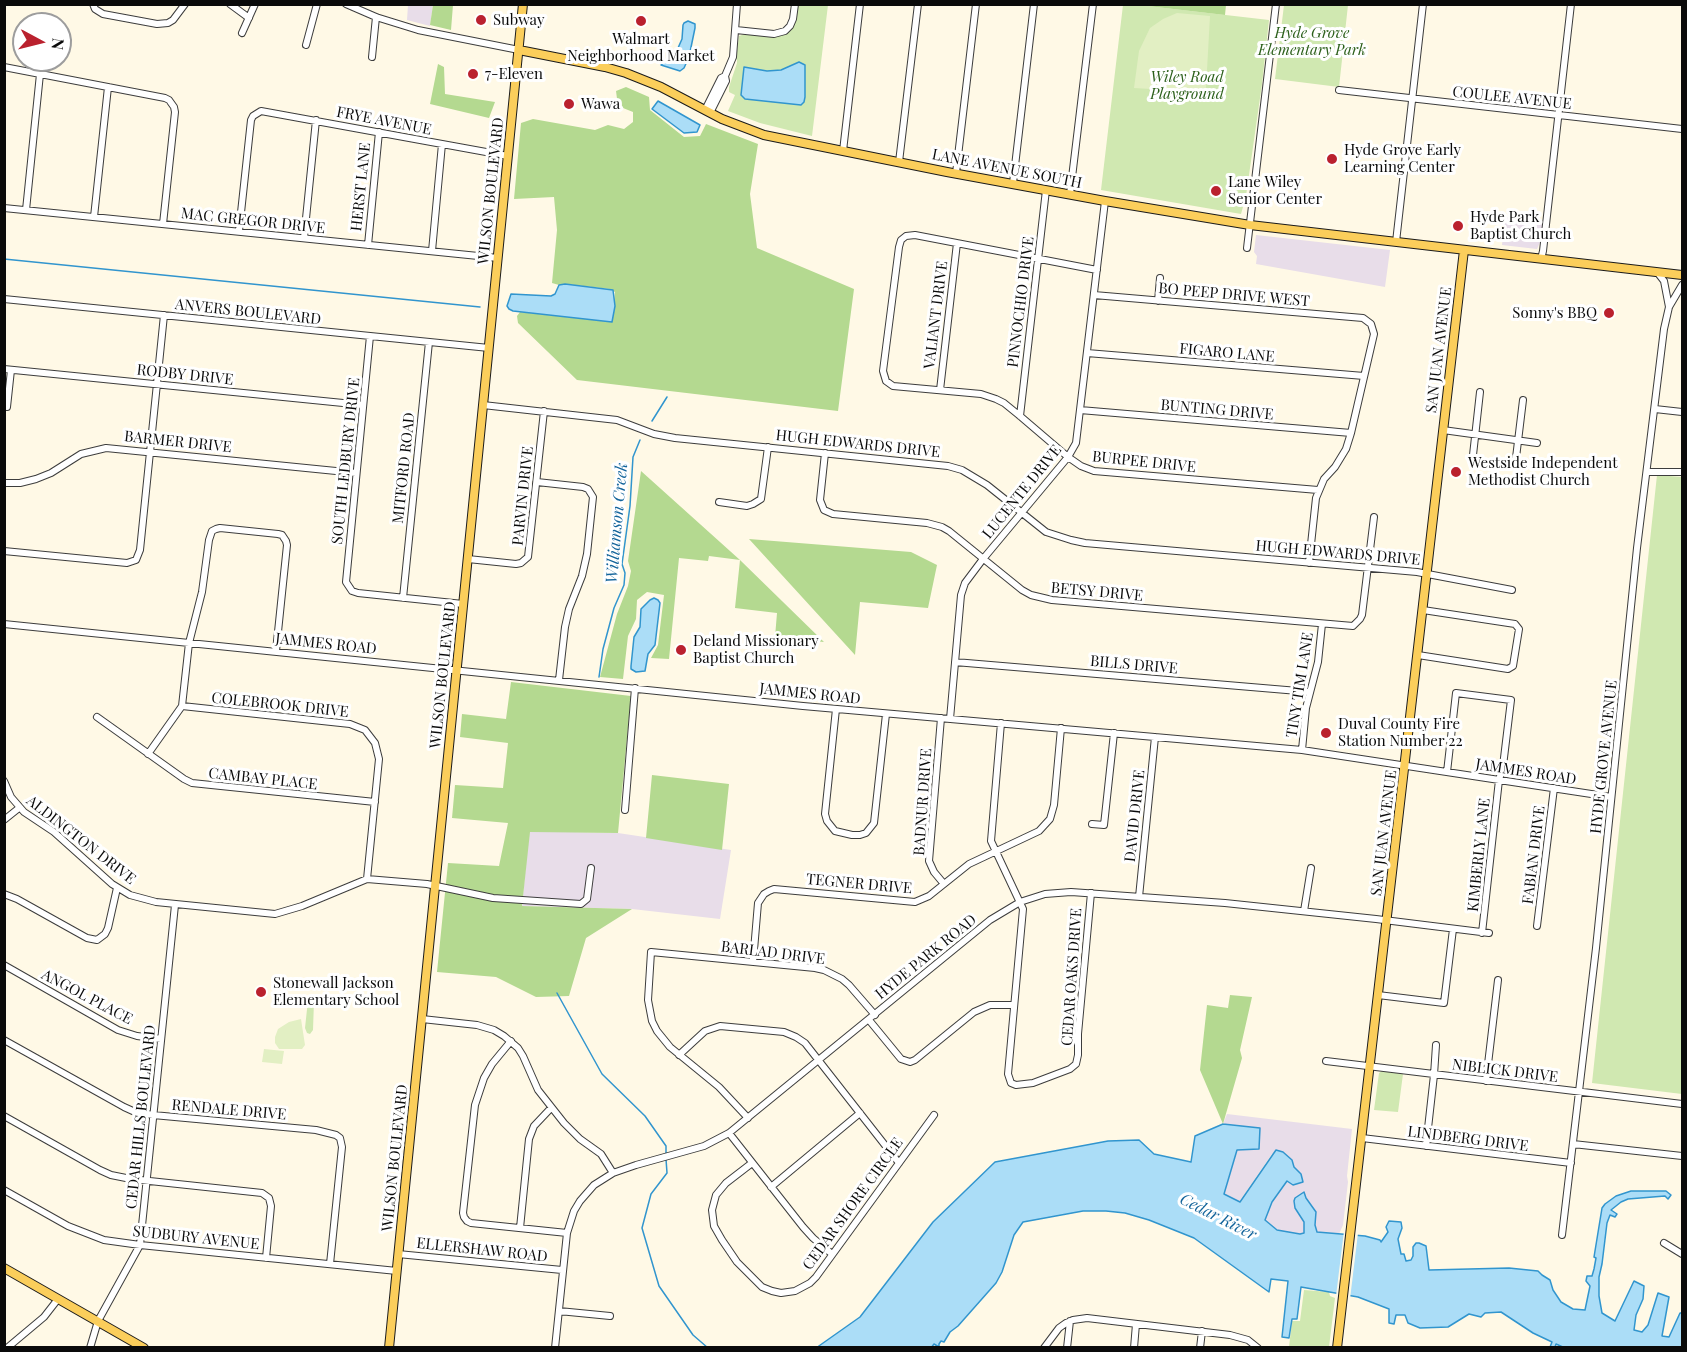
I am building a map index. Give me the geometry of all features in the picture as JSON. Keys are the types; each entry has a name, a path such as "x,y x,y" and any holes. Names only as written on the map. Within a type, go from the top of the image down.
{"main road":[{"name":"WILSON BOULEVARD","path":"389,1347 523,4"},
{"name":"LANE AVENUE SOUTH","path":"519,50 626,73 661,87 733,124 764,135 899,162 1105,201 1250,225 1683,275"},
{"name":"SAN JUAN AVENUE","path":"1337,1347 1464,250"},
{"path":"4,1268 144,1347"}],"street":[{"path":"94,7 103,14 162,24 173,20 185,4"},
{"path":"230,4 249,18"},
{"path":"242,33 255,4"},
{"path":"306,45 317,4"},
{"name":"LANE AVENUE SOUTH","path":"346,4 376,17 418,30 519,50"},
{"path":"708,111 719,88 726,81 725,76 733,57 737,4"},
{"path":"736,30 774,34 785,31 793,19 795,4"},
{"path":"843,151 860,4"},
{"path":"899,162 918,4"},
{"path":"956,173 976,4"},
{"path":"1013,183 1034,4"},
{"path":"1070,194 1093,4"},
{"path":"1247,248 1276,4"},
{"path":"1396,242 1423,4"},
{"path":"1541,259 1571,4"},
{"path":"372,57 376,17"},
{"path":"4,68 165,98 172,103 175,112 163,224"},
{"path":"26,210 40,74"},
{"path":"94,217 108,87"},
{"name":"COULEE AVENUE","path":"1340,90 1683,129"},
{"name":"FRYE AVENUE","path":"239,231 251,120 256,113 266,111 508,156"},
{"path":"304,238 316,120"},
{"name":"HERST LANE","path":"368,245 379,132"},
{"path":"432,251 442,144"},
{"name":"PINNOCHIO DRIVE","path":"1020,416 1046,190"},
{"name":"LUCENTE DRIVE","path":"950,719 962,589 967,578 982,559 1068,457 1077,438 1105,201"},
{"name":"MAC GREGOR DRIVE","path":"4,208 498,258"},
{"name":"BURPEE DRIVE","path":"957,243 915,235 906,236 901,240 898,247 884,371 886,381 893,386 989,396 1004,403 1068,457 1094,471 1318,490"},
{"path":"957,243 1096,270"},
{"name":"VALIANT DRIVE","path":"940,390 957,243"},
{"path":"1656,272 1664,281 1669,307"},
{"path":"1158,301 1160,278"},
{"name":"HYDE GROVE AVENUE","path":"1562,1235 1580,1092 1637,548 1664,329 1669,307 1683,285"},
{"name":"BO PEEP DRIVE WEST","path":"1094,295 1363,318 1371,324 1374,334 1364,376"},
{"name":"ANVERS BOULEVARD","path":"4,299 489,348"},
{"path":"4,551 127,563 136,560 140,550 164,315"},
{"name":"SOUTH LEDBURY DRIVE","path":"370,336 346,582 352,591 358,593 404,598"},
{"name":"MITFORD ROAD","path":"404,598 429,342"},
{"name":"FIGARO LANE","path":"1087,353 1364,376"},
{"path":"7,407 8,369"},
{"name":"RODBY DRIVE","path":"8,369 363,405"},
{"path":"1310,563 1314,507 1318,490 1346,449 1364,376"},
{"path":"1473,455 1480,392"},
{"path":"1515,466 1523,399"},
{"name":"HUGH EDWARDS DRIVE","path":"483,405 617,420 664,436 948,466 974,476 1047,531 1085,543 1427,573 1512,590"},
{"path":"1655,409 1683,412"},
{"name":"BUNTING DRIVE","path":"1080,410 1351,434"},
{"name":"PARVIN DRIVE","path":"468,559 516,564 525,560 529,552 543,411"},
{"path":"1443,430 1537,443"},
{"path":"719,502 747,506 761,499 768,447"},
{"name":"BARMER DRIVE","path":"4,483 36,480 81,454 98,448 118,448 356,473"},
{"name":"BETSY DRIVE","path":"825,453 820,500 824,510 833,514 934,524 949,531 1022,590 1031,595 1052,600 1353,626 1360,619 1374,517"},
{"path":"1647,472 1683,472"},
{"path":"537,482 583,487 588,489 592,497 585,566 567,617 559,680"},
{"path":"148,754 182,706 189,643 202,592 212,531 220,528 278,534 285,538 287,545 276,651"},
{"path":"404,598 463,604"},
{"path":"1418,655 1508,669 1513,666 1519,629 1515,624 1423,610"},
{"name":"JAMMES ROAD","path":"4,624 886,714 1302,750 1611,797"},
{"name":"TINY TIM LANE","path":"1302,750 1304,721 1318,662 1322,624"},
{"name":"BILLS DRIVE","path":"955,662 1310,692"},
{"path":"625,810 635,688"},
{"name":"KIMBERLY LANE","path":"1447,772 1456,693 1511,700 1503,766 1499,780 1485,933"},
{"name":"COLEBROOK DRIVE","path":"182,706 350,724 370,736 378,751 379,759 367,879"},
{"path":"836,709 825,814 827,821 835,831 852,835 866,833 874,824 886,714"},
{"name":"CAMBAY PLACE","path":"97,717 192,783 375,802"},
{"name":"BADNUR DRIVE","path":"941,718 929,861 934,872 944,884"},
{"path":"869,1020 902,1059 910,1062 974,1012 990,1005 1014,1005 1023,909 991,836 1001,723"},
{"name":"TEGNER DRIVE","path":"753,962 758,903 769,891 774,889 910,903 923,900 969,864 1033,835 1046,825 1054,805 1061,728"},
{"path":"1092,824 1104,825 1114,733"},
{"name":"DAVID DRIVE","path":"1138,897 1155,737"},
{"name":"ALDINGTON DRIVE","path":"4,781 11,797 19,807 32,819 54,832 117,888 143,900 175,905 275,914 302,906 367,879 427,884 493,898 582,904 587,899 591,868"},
{"name":"FABIAN DRIVE","path":"1537,926 1554,788"},
{"path":"4,820 19,807"},
{"path":"1304,911 1311,868"},
{"path":"4,894 87,938 97,940 105,934 108,928 117,888"},
{"name":"HYDE PARK ROAD","path":"555,1347 567,1233 574,1211 586,1193 613,1173 711,1144 729,1133 990,920 1020,902 1058,892 1091,893 1304,911 1485,933"},
{"name":"CEDAR OAKS DRIVE","path":"1014,1005 1008,1074 1011,1083 1016,1085 1033,1083 1070,1069 1076,1064 1091,893"},
{"name":"CEDAR HILLS BOULEVARD","path":"90,1347 98,1321 140,1245 175,905"},
{"path":"1378,995 1444,1003 1453,929"},
{"name":"BARLAD DRIVE","path":"679,1055 663,1040 649,1010 651,952 815,968 834,974 849,984 875,1015"},
{"name":"ANGOL PLACE","path":"4,965 118,1030 137,1036 161,1039"},
{"path":"1486,1081 1498,980"},
{"path":"422,1019 484,1026 511,1041 523,1056 532,1079 551,1108 572,1131 601,1154 613,1173"},
{"path":"748,1118 719,1087 679,1055 705,1031 713,1027 726,1026 790,1034 806,1043 899,1163"},
{"name":"RENDALE DRIVE","path":"4,1040 135,1112 316,1130 336,1135 340,1138 342,1148 330,1264"},
{"path":"511,1041 492,1064 478,1092 473,1115 463,1213 467,1221 471,1223 567,1233"},
{"path":"1426,1146 1436,1045"},
{"name":"NIBLICK DRIVE","path":"1326,1060 1683,1104"},
{"path":"520,1228 529,1139 534,1126 551,1108"},
{"path":"771,1186 860,1113"},
{"name":"CEDAR SHORE CIRCLE","path":"752,1162 716,1195 712,1210 714,1226 737,1262 762,1287 789,1293 810,1283 934,1115"},
{"path":"4,1116 100,1170 122,1178 266,1195 271,1206 266,1258"},
{"path":"729,1133 803,1227 832,1254"},
{"name":"LINDBERG DRIVE","path":"1362,1138 1571,1163"},
{"path":"1573,1144 1683,1156"},
{"name":"SUDBURY AVENUE","path":"4,1190 82,1232 104,1240 397,1271"},
{"path":"1664,1243 1683,1254"},
{"name":"ELLERSHAW ROAD","path":"398,1254 562,1270"},
{"path":"7,1347 44,1317 58,1299"},
{"path":"559,1311 610,1316"},
{"path":"1044,1347 1059,1328 1070,1321 1087,1318 1241,1337 1258,1347"},
{"path":"1066,1347 1070,1321"},
{"path":"1134,1347 1136,1324"},
{"path":"1200,1347 1202,1331"}],"shaded area":[{"path":"408,5 433,5 430,26 407,20"},
{"path":"1505,217 1545,221 1543,236 1537,249 1502,245"},
{"path":"1256,235 1390,250 1385,287 1256,264 1257,256 1254,252"},
{"path":"529,831 618,833 731,850 720,919 632,909 522,906"},
{"path":"1227,1114 1352,1129 1343,1225 1339,1234 1317,1232 1316,1212 1306,1198 1295,1208 1304,1222 1304,1233 1277,1230 1265,1220 1272,1202 1287,1181 1301,1177 1292,1160 1272,1154 1239,1202 1224,1194 1237,1149 1260,1128 1223,1124"}],"green space":[{"path":"1226,4 1225,15 1139,5"},
{"path":"433,5 453,5 451,30 430,25"},
{"path":"798,5 828,5 812,136 760,123 728,111 735,95 729,92 729,87 737,63 739,36 745,34 776,36 788,32 793,27","holes":["799,63 805,65 805,97 751,68 767,71 781,70"]},
{"name":"Wiley Road Playground","path":"1123,5 1269,20 1246,196 1241,214 1101,190"},
{"name":"Hyde Grove Elementary Park","path":"1284,5 1348,5 1339,87 1275,79"},
{"path":"1177,13 1210,16 1206,88 1202,92 1134,88 1139,51 1150,28"},
{"path":"438,64 444,67 445,94 495,102 489,118 430,104"},
{"path":"626,87 649,97 650,110 684,137 700,136 706,124 758,144 750,194 757,248 854,289 838,411 577,380 518,323 517,316 520,312 612,322 615,292 610,289 552,283 557,230 554,197 514,199 521,123 533,119 595,130 608,125 624,129 633,122 633,112 618,106 616,91"},
{"path":"641,471 740,560 709,556 708,561 679,558 669,659 651,658 658,645 664,595 647,592 637,600 636,619 628,636 623,679 600,677 631,571 628,561"},
{"path":"1657,475 1682,477 1682,1094 1592,1083"},
{"path":"749,539 911,552 937,565 928,608 860,602 855,655"},
{"path":"740,560 824,642 775,637 777,613 735,608"},
{"path":"511,682 631,696 618,833 530,832 522,906 632,909 586,938 569,996 536,997 496,977 437,972 448,863 499,866 508,823 452,818 455,785 503,788 508,743 460,737 462,714 506,719"},
{"path":"652,775 729,784 722,850 646,838"},
{"path":"1230,995 1252,997 1240,1050 1242,1058 1223,1124 1200,1070 1207,1005 1228,1008"},
{"path":"308,1000 314,1001 313,1030 310,1034 305,1028"},
{"path":"301,1019 305,1045 302,1049 279,1049 275,1043 278,1029 289,1022"},
{"path":"264,1049 284,1051 282,1064 262,1062"},
{"path":"1382,1071 1403,1074 1398,1112 1374,1110 1379,1073"},
{"path":"1304,1290 1329,1292 1330,1296 1335,1298 1329,1347 1289,1347 1292,1321 1300,1321"}],"water":[{"path":"688,21 695,24 695,28 689,57 684,68 680,71 661,65 678,48 682,39 683,25"},
{"path":"799,62 805,65 805,97 801,105 745,99 741,95 744,67 767,71 781,70"},
{"path":"658,101 700,125 697,132 684,133 652,109"},
{"path":"559,285 613,290 615,306 612,322 513,311 507,306 511,294 551,296 555,294"},
{"path":"654,598 660,603 655,645 648,654 645,671 636,672 631,669 634,637 640,627 641,609"},
{"name":"Cedar River","path":"1223,1124 1260,1128 1259,1149 1237,1150 1224,1194 1240,1202 1276,1150 1283,1152 1292,1160 1294,1167 1301,1174 1303,1182 1293,1185 1287,1181 1272,1202 1265,1220 1277,1230 1304,1233 1304,1222 1295,1208 1294,1201 1304,1192 1316,1212 1317,1232 1365,1236 1381,1242 1388,1232 1386,1227 1389,1221 1401,1222 1402,1228 1398,1239 1401,1254 1404,1254 1406,1261 1411,1260 1413,1247 1419,1243 1426,1246 1429,1270 1509,1268 1538,1271 1550,1280 1561,1302 1573,1309 1585,1310 1590,1286 1586,1281 1587,1276 1592,1276 1594,1269 1602,1208 1605,1204 1616,1196 1631,1191 1666,1191 1671,1195 1668,1199 1665,1196 1628,1199 1611,1210 1617,1214 1615,1217 1610,1215 1607,1223 1599,1277 1599,1296 1602,1313 1615,1321 1634,1281 1644,1286 1643,1299 1636,1315 1634,1330 1642,1332 1648,1325 1658,1293 1669,1297 1662,1336 1669,1337 1682,1313 1682,1347 1565,1348 1556,1344 1555,1347 1550,1347 1552,1342 1533,1333 1501,1312 1485,1313 1481,1317 1469,1314 1448,1327 1420,1328 1408,1323 1405,1315 1396,1315 1394,1324 1389,1323 1389,1309 1358,1297 1301,1287 1297,1319 1292,1319 1289,1338 1282,1337 1288,1281 1271,1279 1269,1292 1194,1238 1125,1213 1083,1211 1023,1222 1014,1235 996,1283 950,1332 944,1342 941,1341 939,1347 934,1344 931,1348 816,1348 860,1317 933,1222 995,1162 1108,1141 1139,1140 1154,1154 1191,1162 1195,1136"}],"pier":[{"path":"1344,1231 1358,1233 1350,1299 1336,1296"}],"waterway":[{"path":"4,259 480,307"},
{"name":"Williamson Creek","path":"652,421 667,397"},
{"name":"Williamson Creek","path":"599,677 603,649 614,608 624,585 625,573 622,564 630,506 633,457 640,440"},
{"name":"Williamson Creek","path":"557,993 602,1074 645,1116 666,1146 666,1154"},
{"name":"Williamson Creek","path":"666,1159 667,1173 651,1194 642,1228 659,1286 693,1335 708,1348"}],"place":[{"name":"Subway","path":"481,20"},
{"name":"Walmart Neighborhood Market","path":"641,21"},
{"name":"7-Eleven","path":"473,74"},
{"name":"Wawa","path":"569,104"},
{"name":"Hyde Grove Early Learning Center","path":"1332,159"},
{"name":"Lane Wiley Senior Center","path":"1216,191"},
{"name":"Hyde Park Baptist Church","path":"1458,226"},
{"name":"Sonny's BBQ","path":"1609,313"},
{"name":"Westside Independent Methodist Church","path":"1456,472"},
{"name":"Deland Missionary Baptist Church","path":"681,650"},
{"name":"Duval County Fire Station Number 22","path":"1326,733"},
{"name":"Stonewall Jackson Elementary School","path":"261,992"}]}
